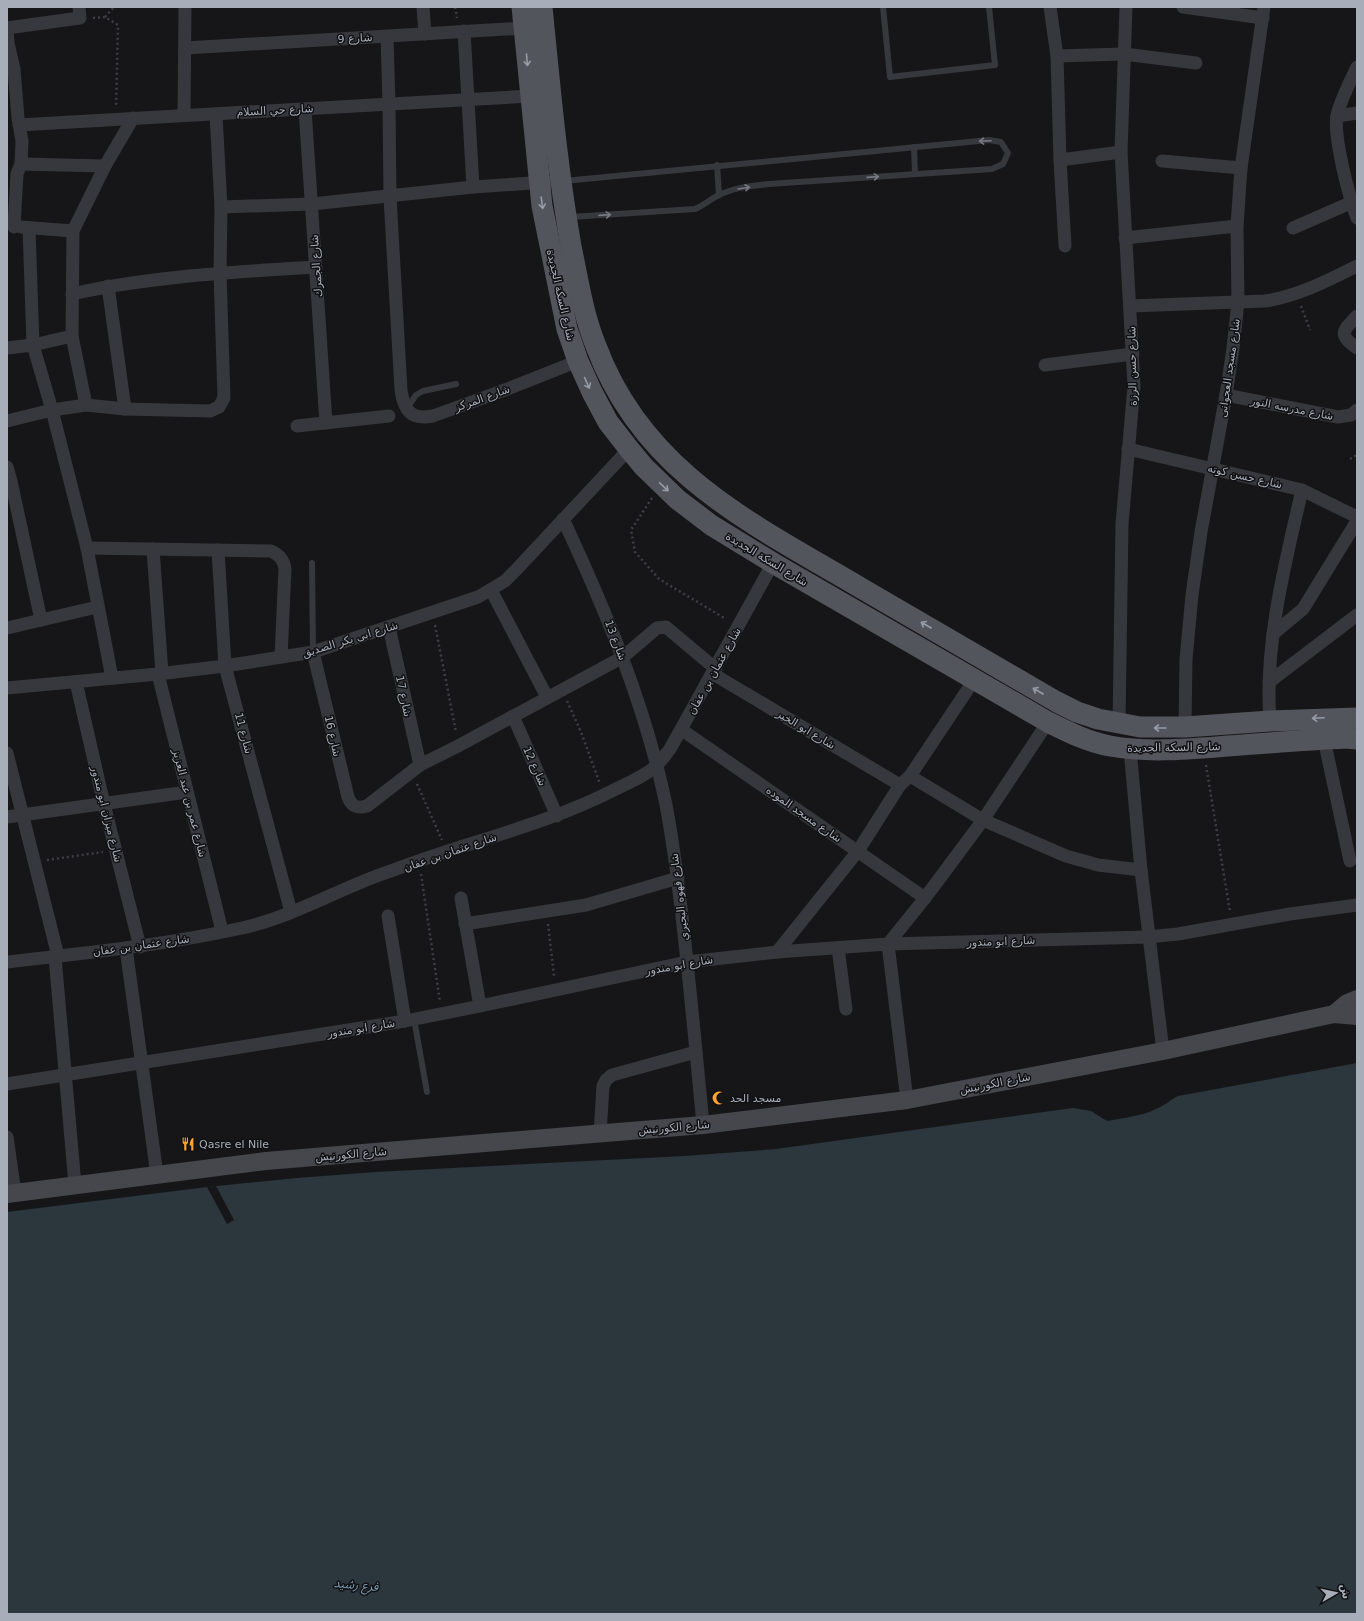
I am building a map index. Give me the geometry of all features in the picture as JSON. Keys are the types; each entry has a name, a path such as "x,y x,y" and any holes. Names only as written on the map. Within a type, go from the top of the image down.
{"main road":[{"name":"شارع السكة الجديدة","path":"522,7 539,182 559,296 567,329 578,361 608,422 628,449 660,484 677,499 711,525 773,563 1048,722 1087,740 1109,746 1130,749 1204,748 1324,739 1357,739"},
{"name":"شارع السكة الجديدة","path":"542,7 566,218 587,320 596,348 622,400 638,424 663,454 686,476 723,505 784,542 1057,702 1077,712 1098,719 1140,727 1186,727 1270,720 1357,718"},
{"name":"شارع الكورنيش","path":"1334,1014 1347,1003 1357,999"},
{"name":"شارع الكورنيش","path":"11,1194 266,1161 703,1125 907,1100 1163,1051 1334,1014 1357,1016"}],"street":[{"path":"73,231 10,227 16,207 16,174 21,164 22,141 15,120 14,69 8,43 7,28 80,18 79,7"},
{"path":"184,115 185,7"},
{"path":"423,7 425,34"},
{"path":"1050,7 1057,56 1060,160 1065,246"},
{"name":"شارع حسن الرزة","path":"1119,724 1122,524 1134,386 1121,152 1126,7"},
{"path":"1183,7 1264,12"},
{"name":"شارع مسجد العجوانى","path":"1186,727 1186,659 1192,595 1212,469 1226,395 1238,302 1237,226 1241,168 1264,12"},
{"name":"شارع 9","path":"185,48 524,28"},
{"path":"464,31 467,99 474,187"},
{"path":"387,36 390,197 401,390 402,400 406,409"},
{"path":"1057,56 1124,54 1196,63"},
{"path":"1357,67 1337,116 1338,139 1357,218"},
{"name":"شارع حي السلام","path":"15,120 116,119 531,96"},
{"name":"شارع الجمرك","path":"306,109 326,423"},
{"path":"1337,116 1357,113"},
{"path":"7,421 52,410 86,405 125,409 210,411 219,407 224,398 220,273 221,206 216,114"},
{"path":"86,405 72,336 73,231 105,166 133,118"},
{"path":"1060,160 1121,152"},
{"path":"1162,161 1241,168"},
{"path":"21,164 105,166"},
{"path":"221,206 312,204 474,187 561,181"},
{"path":"1293,228 1354,202"},
{"path":"1125,238 1237,226"},
{"path":"29,228 33,345 52,410 87,548 97,607 112,678"},
{"path":"1130,306 1265,301 1296,294 1357,266"},
{"path":"72,294 108,286 220,273 316,268"},
{"path":"108,286 125,409"},
{"path":"1357,316 1344,330 1344,334 1346,339 1357,348"},
{"path":"7,348 33,345 72,336"},
{"path":"1045,365 1133,354"},
{"name":"شارع المركز","path":"406,409 414,415 423,418 433,416 578,361"},
{"name":"شارع مدرسه النور","path":"1226,395 1338,417 1351,415 1357,410"},
{"path":"297,426 389,416"},
{"name":"شارع ابى بكر الصديق","path":"7,688 160,674 281,658 313,652 478,597 491,590 516,570 628,449"},
{"name":"شارع حسن كوته","path":"1128,449 1302,490 1356,516"},
{"path":"7,468 41,620"},
{"path":"1270,720 1268,682 1274,634 1287,555 1302,490"},
{"path":"1274,634 1303,609 1356,516"},
{"name":"شارع 13","path":"564,519 596,588 623,657 657,766"},
{"path":"87,548 271,551 281,558 285,569 281,658"},
{"name":"شارع عمر بن عبد العزيز","path":"152,549 160,674 222,932"},
{"name":"شارع 11","path":"218,550 225,666 291,912"},
{"name":"شارع عثمان بن عفان","path":"7,962 140,947 258,924 291,912 326,896 447,852 557,816 634,780 657,766 670,749 682,730 773,563"},
{"path":"491,590 547,697"},
{"path":"7,628 97,607"},
{"path":"1268,682 1357,615"},
{"name":"شارع ابو الخير","path":"623,657 657,628 662,626 666,627 714,671 900,785"},
{"name":"شارع 17","path":"389,627 415,768"},
{"name":"شارع 16","path":"313,652 350,803 361,808 366,806 415,768"},
{"path":"415,768 623,657"},
{"path":"777,952 858,851 900,785 910,776 974,680"},
{"name":"شارع ميزان ابو مندور","path":"76,682 104,804 140,947"},
{"name":"شارع 12","path":"513,716 557,816"},
{"path":"907,1100 888,944 925,898 983,820 1048,722"},
{"name":"شارع مسجد الموده","path":"682,730 925,898"},
{"path":"1324,739 1350,861"},
{"path":"1130,749 1148,936 1163,1051"},
{"path":"7,752 56,956 75,1185"},
{"name":"شارع قهوه البحيري","path":"657,766 670,827 678,878 703,1125"},
{"path":"910,776 983,820 1066,856 1098,865 1141,870"},
{"path":"7,817 188,792"},
{"path":"465,924 586,905 678,878"},
{"path":"461,898 480,1006"},
{"name":"شارع ابو مندور","path":"7,1084 409,1020 687,962 777,952 888,944 1148,936 1232,925 1290,914 1357,905"},
{"path":"388,916 409,1020"},
{"path":"126,948 157,1175"},
{"path":"838,948 846,1009"},
{"path":"600,1134 603,1086 606,1080 612,1075 696,1052"},
{"path":"7,1137 11,1194"}],"lane":[{"path":"883,7 890,77 995,65 989,7"},
{"path":"561,181 989,140 1001,142 1008,153 1003,164 992,169 769,184 734,189 719,195 706,204 695,209 566,218"},
{"path":"914,147 915,174"},
{"path":"717,165 719,195"},
{"path":"406,409 416,395 423,391 456,384"},
{"path":"312,563 313,652"},
{"path":"409,1020 427,1092"}],"path":[{"path":"114,7 105,17 118,25 116,119"},
{"path":"1296,294 1310,330"},
{"path":"1350,458 1357,455"},
{"path":"660,484 631,530 635,552 659,579 739,626"},
{"path":"433,613 458,746"},
{"path":"561,690 581,732 604,795"},
{"path":"1204,748 1232,925"},
{"path":"415,768 447,852"},
{"path":"34,862 116,850"},
{"path":"420,862 442,1014"},
{"path":"547,911 555,989"}],"water":[{"name":"فرع رشيد","path":"1357,1063 1357,1614 7,1614 7,1212 207,1187 297,1178 375,1172 684,1156 776,1149 1073,1108 1091,1111 1107,1121 1151,1111 1178,1096"}],"pier":[{"path":"216,1186 234,1220 227,1224 207,1187"}],"place":[{"name":"مسجد الحد","path":"719,1098"},
{"name":"Qasre el Nile","path":"188,1144"}]}
